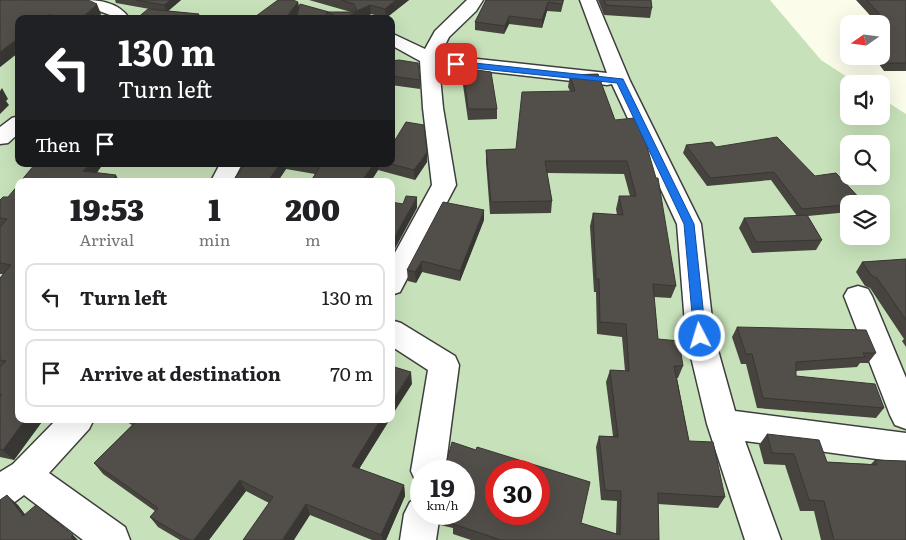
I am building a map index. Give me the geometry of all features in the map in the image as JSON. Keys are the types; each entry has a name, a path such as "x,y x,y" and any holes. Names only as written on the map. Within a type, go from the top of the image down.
{"street":[{"path":"84,0 116,11 119,15"},
{"path":"395,277 444,185 433,108 429,58 441,35 475,0"},
{"path":"588,0 620,81 689,224 700,336 722,424 763,540"},
{"path":"395,40 429,58 467,66 539,71 620,81"},
{"path":"0,138 15,125"},
{"path":"858,296 906,414"},
{"path":"395,334 444,366 430,460"},
{"path":"74,423 12,484 112,540"},
{"path":"722,424 906,448"},
{"path":"418,540 420,525"}],"green space":[{"path":"71,0 770,0 821,60 844,75 840,75 840,125 890,125 890,104 906,114 906,540 0,540 0,43 15,34 15,167 395,167 395,15 47,15"}],"building":[{"path":"0,0 88,0 97,4 85,15 15,15 15,41 0,52"},
{"path":"136,0 171,0 164,5"},
{"path":"278,0 298,2 288,15 257,15"},
{"path":"341,0 396,0 385,9 370,5 357,11 354,4"},
{"path":"486,0 563,0 562,4 548,2 542,20 509,16 505,26 475,22"},
{"path":"604,0 651,0 652,8 606,5"},
{"path":"867,0 906,0 906,63 890,63 890,15 880,15"},
{"path":"300,4 329,12 357,12 351,15 333,15 327,12 326,15 297,15"},
{"path":"148,9 199,14 198,15 141,15"},
{"path":"395,60 418,63 420,80 395,77"},
{"path":"463,68 491,72 497,109 468,109"},
{"path":"598,74 615,120 634,118 645,140 656,178 658,178 676,286 653,284 658,339 679,341 683,366 674,366 689,441 713,442 725,497 658,493 659,540 501,540 456,525 475,525 475,460 447,460 452,442 476,450 477,447 519,460 485,460 485,525 550,525 550,470 590,482 581,523 620,535 621,491 605,490 599,436 618,437 610,370 629,371 626,324 600,322 599,279 596,279 593,213 623,215 619,196 636,196 627,161 545,161 552,201 491,202 486,150 516,149 522,92 575,91 570,75"},
{"path":"406,122 424,125 427,152 414,170 395,165 395,140"},
{"path":"777,137 815,176 836,173 840,177 840,185 847,185 857,195 840,195 840,205 802,209 774,172 710,178 686,145 712,142 716,147"},
{"path":"33,167 86,167 83,171 116,175 114,178 23,178"},
{"path":"243,167 278,167 270,178 235,178"},
{"path":"320,167 372,167 364,178 313,178"},
{"path":"15,189 15,423 23,423 3,450 0,449 0,397 2,395 0,395 0,367 6,361 0,360 0,278 11,265 0,263 0,227 7,219 0,218 0,200 3,197 8,197"},
{"path":"406,196 417,197 395,236 395,203 403,204"},
{"path":"443,202 484,210 460,271 422,261 415,272 407,270"},
{"path":"807,215 822,240 756,242 744,218"},
{"path":"906,259 906,320 877,278 872,276 862,262"},
{"path":"737,327 866,330 876,353 863,353 865,357 796,362 796,376 875,384 884,408 763,398 752,354 746,354"},
{"path":"395,367 411,372 395,397"},
{"path":"135,423 379,423 352,466 404,485 381,535 306,504 282,540 243,540 273,497 240,480 194,540 189,540 150,517 158,508 94,463"},
{"path":"767,434 819,440 827,462 877,465 875,460 906,461 906,540 834,540 824,501 809,500 794,454 772,453"},
{"path":"7,495 23,516 36,505 73,535 71,537 74,540 0,540 0,500"}],"route":[{"path":"456,64 539,71 620,81 689,224 700,336"}]}
